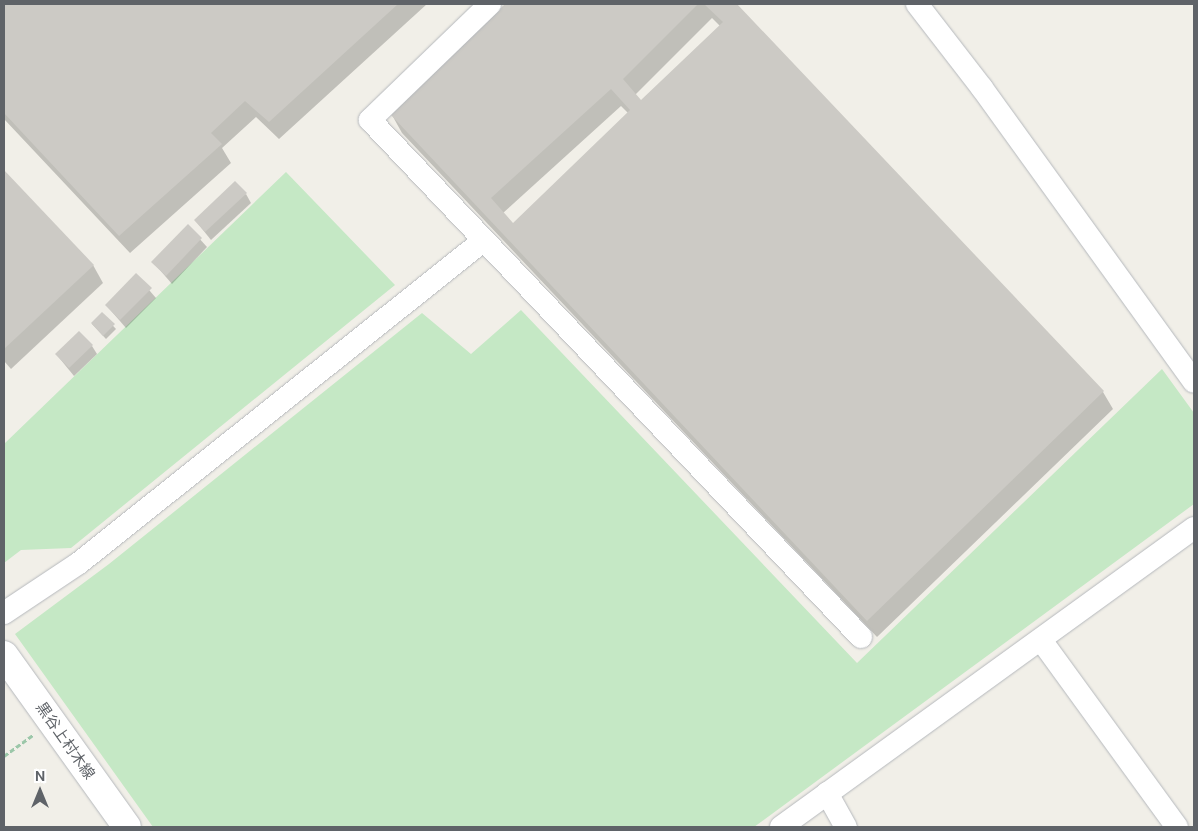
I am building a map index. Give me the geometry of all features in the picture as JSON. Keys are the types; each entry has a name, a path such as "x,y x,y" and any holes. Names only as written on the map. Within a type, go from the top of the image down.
{"main road":[{"name":"黒谷上村木線","path":"4,655 126,827"}],"street":[{"path":"490,4 370,120 861,637"},
{"path":"918,4 982,88 1194,382"},
{"path":"4,613 78,563 484,240"},
{"path":"781,827 1194,528"},
{"path":"1041,640 1177,827"},
{"path":"827,793 846,827"}],"path":[{"path":"4,756 51,722"}],"green space":[{"path":"286,172 395,285 71,548 21,550 4,563 4,444"},
{"path":"521,310 857,663 1162,369 1194,413 1194,504 754,827 153,827 15,634 109,564 422,313 471,354"}],"building":[{"path":"4,4 398,4 269,122 245,101 211,133 222,144 119,236 4,113"},
{"path":"505,4 698,4 623,79 641,100 723,22 704,4 737,4 1104,391 867,621 391,115","holes":["611,89 630,110 513,223 491,198"]},
{"path":"4,170 94,265 4,349"},
{"path":"235,181 247,193 205,232 194,220"},
{"path":"188,224 202,238 166,276 151,262"},
{"path":"136,273 152,288 120,320 105,305"},
{"path":"102,312 115,324 103,336 91,323"},
{"path":"79,331 93,345 69,368 55,354"}]}
